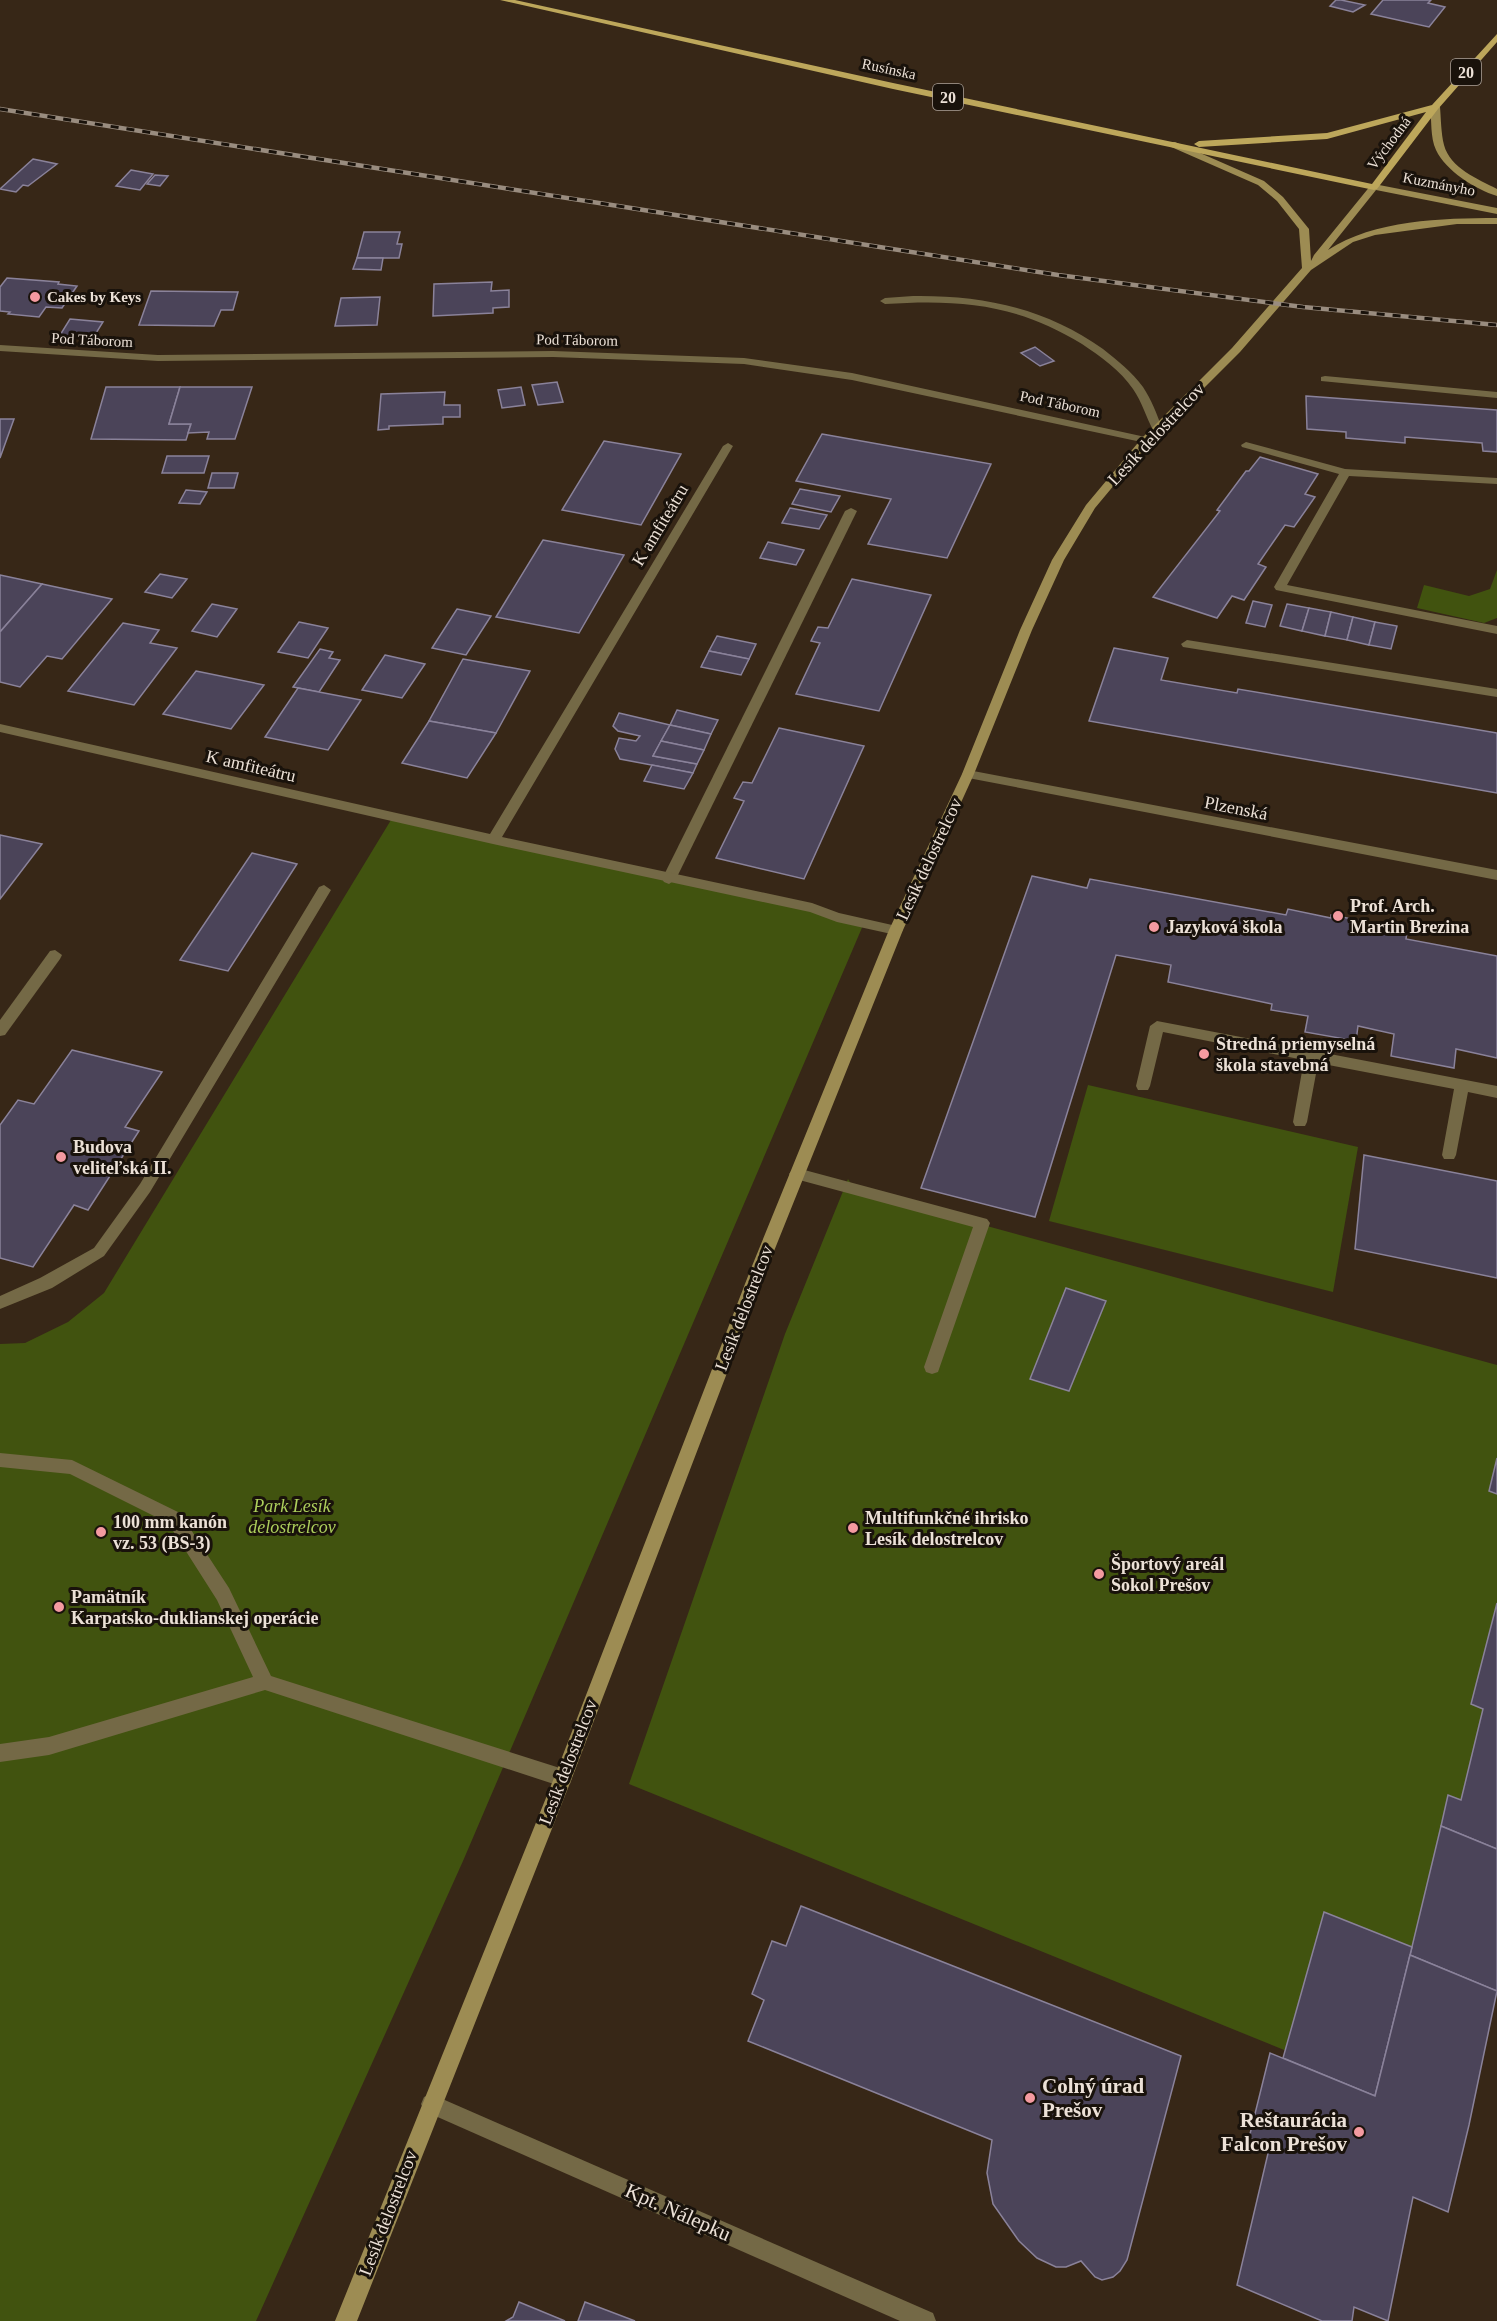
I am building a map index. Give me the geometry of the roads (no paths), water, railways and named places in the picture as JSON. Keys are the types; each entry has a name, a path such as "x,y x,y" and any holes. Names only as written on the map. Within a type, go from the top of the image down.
{"main road":[{"name":"Rusínska","path":"504,0 1374,187"},
{"name":"Východná","path":"1374,187 1435,107 1497,38"},
{"name":"20","path":"1172,144 1257,142 1320,137 1346,133 1435,107"}],"street":[{"path":"1435,107 1441,149 1454,166 1464,174 1497,193"},
{"path":"1172,144 1261,183 1286,205 1304,229 1307,268"},
{"name":"Kuzmányho","path":"1374,187 1497,211"},
{"name":"Východná","path":"1323,254 1374,187"},
{"name":"Lesík delostrelcov","path":"346,2321 563,1778 797,1174 896,930 968,774 1026,630 1058,560 1090,507 1146,440 1236,351 1307,268 1323,254 1374,231 1457,221 1497,221"},
{"path":"885,301 951,297 971,299 1018,308 1047,320 1076,336 1122,371 1136,385 1157,429"},
{"name":"Pod Táborom","path":"0,348 63,355 169,359 466,354 629,356 734,361 810,369 1059,418 1146,440"},
{"path":"1325,378 1497,395"},
{"path":"1246,445 1345,472 1497,481"},
{"name":"K amfiteátru","path":"493,840 728,446"},
{"path":"1345,472 1280,587 1497,630"},
{"path":"669,879 851,511"},
{"path":"1187,644 1497,693"},
{"name":"K amfiteátru","path":"0,728 493,840 812,908 837,917 896,930"},
{"name":"Plzenská","path":"968,774 1497,875"},
{"path":"0,1303 46,1283 99,1252 145,1188 324,890"},
{"path":"0,1031 55,955"},
{"path":"1143,1086 1156,1026 1497,1092"},
{"path":"1300,1122 1312,1057"},
{"path":"1449,1155 1462,1085"},
{"path":"797,1174 982,1223 932,1367"},
{"path":"0,1460 72,1467 174,1518 223,1594 266,1682"},
{"path":"0,1753 49,1746 266,1682 563,1778"},
{"name":"Kpt. Nálepku","path":"431,2104 924,2321"}],"railway":[{"path":"0,109 1058,275 1303,307 1497,325"}],"place":[{"name":"Cakes by Keys","path":"35,297"},
{"name":"Prof. Arch. Martin Brezina","path":"1338,916"},
{"name":"Jazyková škola","path":"1154,927"},
{"name":"Stredná priemyselná škola stavebná","path":"1204,1054"},
{"name":"Budova veliteľská II.","path":"61,1157"},
{"name":"Multifunkčné ihrisko Lesík delostrelcov","path":"853,1528"},
{"name":"100 mm kanón vz. 53 (BS-3)","path":"101,1532"},
{"name":"Športový areál Sokol Prešov","path":"1099,1574"},
{"name":"Pamätník Karpatsko-duklianskej operácie","path":"59,1607"},
{"name":"Colný úrad Prešov","path":"1030,2098"},
{"name":"Reštaurácia Falcon Prešov","path":"1359,2132"}],"park label":[{"name":"Park Lesík delostrelcov","path":"292,1516"}]}
